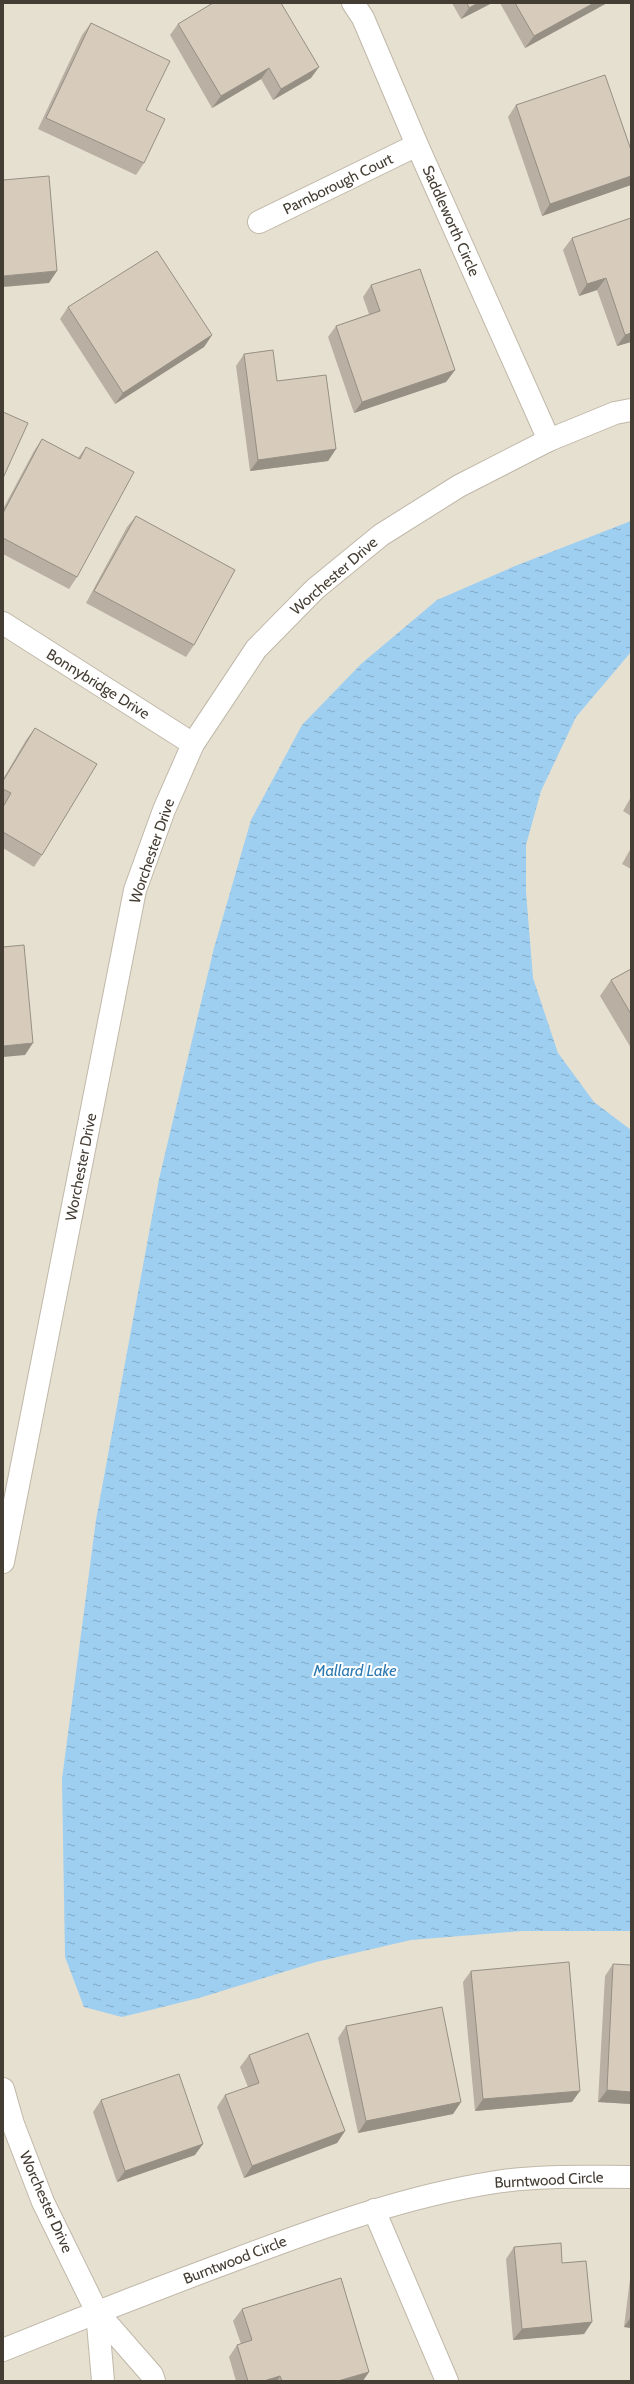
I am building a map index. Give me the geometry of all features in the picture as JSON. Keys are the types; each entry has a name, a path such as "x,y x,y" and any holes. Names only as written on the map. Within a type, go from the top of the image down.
{"street":[{"name":"Saddleworth Circle","path":"353,3 363,18 417,145 549,440"},
{"name":"Parnborough Court","path":"259,222 417,145"},
{"name":"Worchester Drive","path":"3,1562 8,1507 135,890 164,810 193,744 256,649 315,589 387,531 459,486 549,440 615,413 631,410"},
{"name":"Bonnybridge Drive","path":"3,623 193,744"},
{"name":"Worchester Drive","path":"3,2089 13,2124 43,2202 97,2312 152,2375 154,2381"},
{"name":"Burntwood Circle","path":"3,2350 97,2312 301,2235 374,2210 431,2194 498,2182 563,2177 631,2177"},
{"path":"374,2210 446,2381"},
{"name":"Worchester Drive","path":"97,2312 103,2381"}],"shaded area":[{"path":"3,3 631,3 631,2381 3,2381"}],"water":[{"name":"Mallard Lake","path":"631,521 631,652 576,717 541,791 526,845 526,892 533,978 558,1053 594,1102 631,1130 631,1931 522,1931 411,1940 316,1962 199,1998 122,2017 84,2007 65,1957 62,1779 96,1520 159,1179 214,948 251,820 302,725 361,664 437,600 515,566"}],"building":[{"path":"213,3 281,3 319,67 281,89 269,68 221,96 178,24"},
{"path":"467,3 478,3 469,8"},
{"path":"515,3 594,3 534,36"},
{"path":"91,23 170,61 146,110 165,119 144,163 46,118"},
{"path":"605,75 631,150 631,176 550,204 516,105"},
{"path":"49,176 57,271 3,276 3,180"},
{"path":"631,218 631,333 625,335 606,278 587,284 572,238"},
{"path":"157,251 212,335 123,393 68,307"},
{"path":"420,269 455,370 362,402 336,326 380,311 371,285"},
{"path":"273,350 277,381 326,375 336,449 258,460 244,354"},
{"path":"3,412 28,423 3,478"},
{"path":"42,439 80,459 86,447 134,472 77,577 3,538 3,513"},
{"path":"136,516 235,570 194,645 94,591"},
{"path":"35,728 97,764 42,855 3,832 3,807 11,793 3,789 3,781"},
{"path":"24,945 33,1043 3,1046 3,947"},
{"path":"631,969 631,1014 611,980"},
{"path":"569,1962 580,2091 483,2099 471,1971"},
{"path":"613,1964 631,1965 631,2092 607,2090"},
{"path":"442,2007 461,2102 366,2121 346,2026"},
{"path":"308,2033 345,2131 252,2166 225,2095 259,2083 249,2055"},
{"path":"179,2074 203,2144 125,2171 101,2100"},
{"path":"561,2243 562,2263 586,2261 592,2322 522,2329 514,2247"},
{"path":"341,2278 369,2372 338,2381 282,2381 280,2376 264,2381 248,2381 237,2345 252,2340 242,2309"}]}
